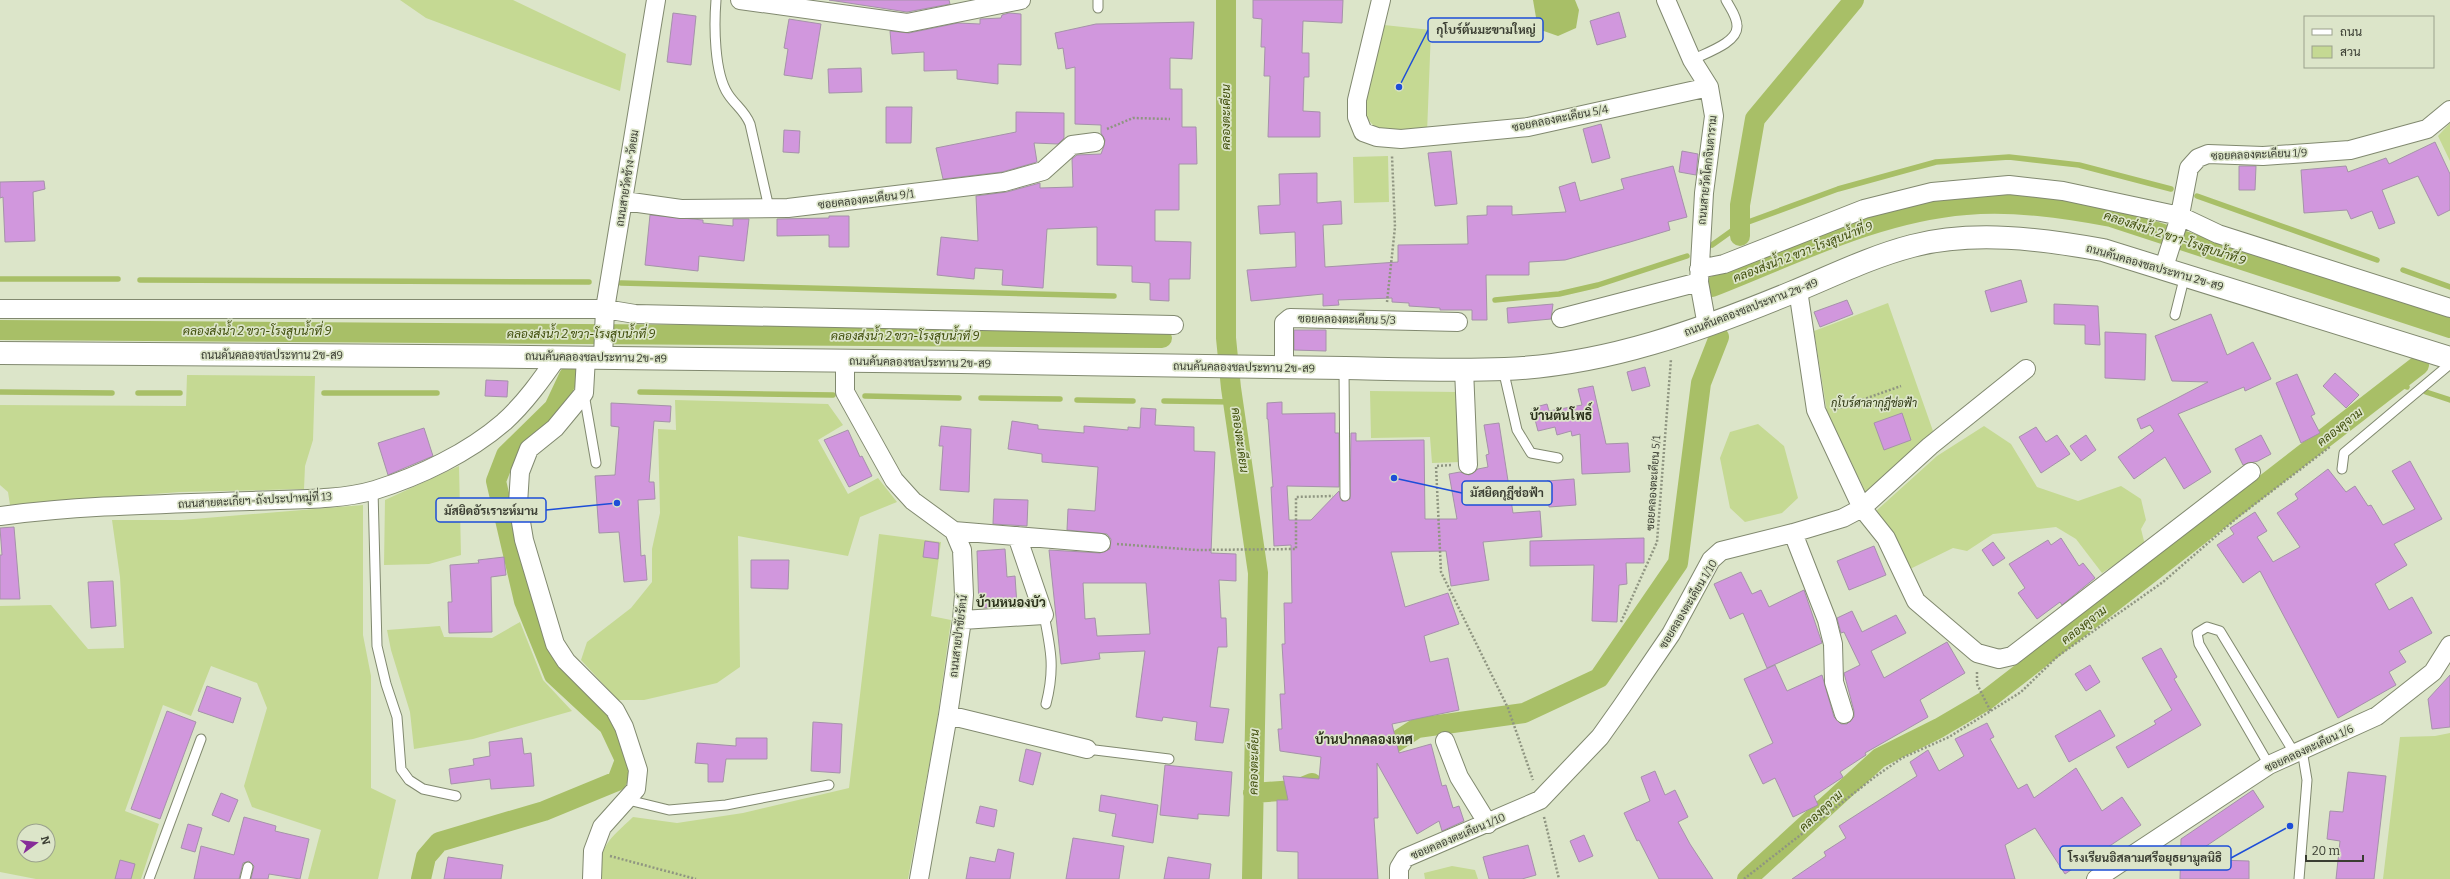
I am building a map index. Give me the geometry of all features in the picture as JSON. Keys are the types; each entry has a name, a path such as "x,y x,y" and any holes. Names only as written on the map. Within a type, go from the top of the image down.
{"street":[{"name":"ถนนสายวัดช้าง-วัดยม","path":"584,393 597,353 605,314 656,0"},
{"path":"740,0 901,23 964,13 1021,0"},
{"name":"ซอยคลองตะเคียน 5/4","path":"1381,0 1357,100 1357,117 1363,132 1392,139 1528,127 1709,87"},
{"name":"ถนนสายวัดโคกจินดาราม","path":"1666,0 1692,60 1709,87 1714,116 1704,193 1699,276 1707,326"},
{"name":"ซอยคลองตะเคียน 1/9","path":"2166,260 2179,218 2189,168 2198,158 2208,154 2263,156 2350,150 2427,129 2450,110"},
{"name":"ซอยคลองตะเคียน 9/1","path":"624,201 681,209 769,208 1004,182 1043,171 1072,145 1090,142"},
{"path":"1561,318 1699,276 1724,264 1864,209 1932,192 2009,185 2063,190 2179,218 2218,234 2450,308"},
{"name":"ถนนคันคลองชลประทาน 2ข-ส9","path":"0,353 558,356 597,353 845,360 1275,368 1503,369 1573,362 1620,353 1673,337 1707,326 1798,290 1859,262 1917,244 1968,239 2013,238 2067,243 2166,260 2186,274 2450,358"},
{"path":"1798,290 1818,415 1862,508 1886,538 1916,602 1977,653 1998,659 2012,656 2251,472"},
{"path":"0,309 635,314 1174,325"},
{"name":"ซอยคลองตะเคียน 5/3","path":"1275,368 1286,319 1458,322"},
{"name":"ถนนสายตะเกี่ยฯ-ถังประปาหมู่ที่ 13","path":"0,516 105,507 312,499 373,490 417,474 469,448 504,422 542,379 558,356"},
{"path":"845,360 845,392 894,480 913,501 954,530 1101,543"},
{"path":"1464,369 1468,465"},
{"name":"ซอยคลองตะเคียน 1/10","path":"1399,879 1399,868 1405,858 1488,824 1540,800 1600,737 1671,634 1711,560 1721,551 1794,533 1843,518 1862,508 1930,446 2026,369"},
{"path":"584,393 555,428 529,449 520,472 518,504 524,540 555,644 566,661 615,710 624,727 638,770 636,789 628,800 602,827 593,851 592,879"},
{"name":"ถนนสายป่าชัยรัตน์","path":"919,879 948,715 962,620 964,595 962,550 954,530"},
{"path":"1794,533 1827,620 1833,644 1834,682 1844,714"},
{"path":"962,620 1044,615 1017,536"},
{"name":"ซอยคลองตะเคียน 1/6","path":"2096,879 2269,765 2377,716 2433,672 2450,645"},
{"path":"948,715 1087,749"},
{"path":"1445,741 1459,778 1488,824"}],"lane":[{"path":"716,0 715,21 721,76 728,94 746,114 750,124 769,208"},
{"path":"1692,60 1732,39 1737,27 1735,17 1726,0"},
{"path":"2175,315 2186,274"},
{"path":"2342,470 2344,453 2450,364"},
{"path":"1344,368 1346,496"},
{"path":"1503,369 1517,430 1531,453 1558,458"},
{"path":"584,393 596,463"},
{"path":"373,490 378,646 386,684 397,717 401,769 409,780 422,789 456,796"},
{"path":"1044,615 1051,649 1052,679 1046,704"},
{"path":"2269,765 2199,644 2197,633 2207,627 2220,631 2299,752 2307,780 2299,879"},
{"path":"149,879 201,739"},
{"path":"1087,749 1169,759"},
{"path":"628,800 669,810 726,805 828,785"},
{"path":"245,879 248,867"}],"path":[{"path":"1090,142 1112,125 1133,118 1170,119"},
{"path":"1383,320 1389,289 1395,227 1392,139"},
{"name":"ซอยคลองตะเคียน 5/1","path":"1621,622 1657,542 1673,337"},
{"path":"1818,415 1901,386"},
{"path":"1744,879 1876,776 1902,758 1948,736 1991,712 2021,692 2069,648 2163,582 2238,517 2337,441"},
{"path":"1468,465 1436,466 1441,572 1508,708 1540,800 1559,879"},
{"path":"1101,543 1197,550 1296,549 1296,497 1346,496"},
{"path":"1977,684 1991,712"},
{"path":"593,851 696,879"}],"green space":[{"path":"400,0 513,0 626,54 620,91 426,18"},
{"path":"1384,25 1431,30 1427,133 1386,132 1371,123 1366,115 1364,103"},
{"path":"2450,123 2450,161 2438,136"},
{"path":"1388,156 1389,202 1354,203 1353,157"},
{"name":"กุโบร์ศาลากุฎีช่อฟ้า","path":"1888,303 1933,431 1866,493 1827,412 1814,331"},
{"path":"187,375 315,376 313,440 305,466 304,489 180,492 10,505 8,492 0,485 0,405 186,406"},
{"path":"1370,391 1458,392 1461,462 1432,463 1430,437 1371,438"},
{"path":"675,400 828,404 843,425 818,440 848,494 878,478 897,502 860,517 848,556 738,536 740,667 717,683 644,700 618,700 581,660 587,642 631,608 652,582 652,549 660,513 658,429 676,430"},
{"path":"1758,424 1784,446 1798,498 1782,513 1745,522 1730,508 1720,458 1730,432"},
{"path":"1984,426 2011,444 2037,487 2078,501 2121,486 2141,499 2146,520 2141,529 2145,545 2102,573 2076,539 2056,527 1993,534 1967,551 1953,548 1910,569 1893,534 1876,511 1937,456"},
{"path":"459,466 461,555 429,564 384,565 385,500"},
{"path":"363,505 363,635 371,676 371,788 396,800 378,879 308,879 321,830 252,807 244,786 267,708 257,683 211,666 191,716 163,705 125,811 159,824 141,879 36,879 0,872 0,606 51,605 88,649 124,648 120,577 112,520 182,520"},
{"path":"879,534 941,542 931,616 951,620 936,728 908,879 599,879 601,858 607,844 612,837 633,817 677,823 743,813 849,788"},
{"path":"520,622 543,680 572,711 473,739 414,749 410,712 391,650 387,630 440,626 444,637 492,638"},
{"path":"2450,733 2450,879 2383,879 2400,737 2435,736"},
{"path":"1452,866 1475,870 1478,879 1425,879 1424,873"}],"shaded area":[{"path":"1533,0 1575,0 1579,10 1576,28 1558,36 1538,29"}],"building":[{"path":"829,0 949,0 950,4 907,12"},
{"path":"1253,0 1343,0 1342,23 1303,21 1302,53 1309,53 1309,77 1304,77 1303,111 1320,112 1320,137 1268,137 1270,76 1264,76 1265,47 1261,47 1262,19 1253,18"},
{"path":"1619,12 1626,37 1597,45 1590,21"},
{"path":"673,13 696,16 691,65 667,62"},
{"path":"1009,13 1021,14 1021,65 998,64 998,84 957,79 957,70 924,71 924,52 892,54 890,31 909,33 958,23 980,24 980,19 1001,18 1002,15"},
{"path":"789,19 821,24 812,79 784,75 788,49 784,48"},
{"path":"1194,22 1192,59 1170,58 1170,89 1182,89 1182,127 1196,127 1197,164 1179,164 1179,210 1155,210 1155,241 1191,242 1190,279 1169,279 1169,301 1150,300 1150,283 1132,282 1132,266 1097,265 1097,227 1047,229 1043,288 1002,285 1003,270 975,268 974,279 937,275 941,237 978,241 976,196 1007,192 1040,183 1040,188 1073,187 1072,159 1077,155 1101,154 1105,140 1101,133 1101,125 1075,124 1075,67 1066,69 1063,48 1058,49 1055,33 1096,24"},
{"path":"861,68 862,92 829,93 828,69"},
{"path":"886,107 912,107 911,143 886,143"},
{"path":"1016,112 1064,113 1064,138 1058,144 1034,143 1037,162 1002,172 943,179 936,148 1016,132"},
{"path":"1601,124 1610,158 1592,163 1583,129"},
{"path":"784,130 800,131 799,153 783,152"},
{"path":"2435,142 2450,174 2450,210 2438,216 2418,176 2382,190 2395,223 2379,229 2372,211 2351,219 2347,210 2304,213 2301,170 2346,166 2348,172 2386,158 2389,164"},
{"path":"1451,151 1457,204 1435,206 1428,153"},
{"path":"1682,151 1698,154 1696,175 1679,172"},
{"path":"1673,166 1687,217 1668,222 1670,230 1630,242 1565,260 1529,262 1529,275 1486,275 1487,320 1472,320 1472,310 1440,310 1440,308 1409,306 1409,303 1392,302 1392,298 1338,300 1339,305 1323,306 1323,294 1251,301 1247,270 1296,267 1295,232 1260,234 1258,206 1280,205 1279,174 1317,173 1317,203 1341,201 1342,224 1323,225 1325,267 1398,262 1398,245 1468,244 1467,216 1487,215 1487,206 1512,206 1512,215 1566,212 1559,187 1575,182 1580,201 1624,189 1621,179"},
{"path":"2239,166 2256,166 2255,190 2239,190"},
{"path":"44,181 45,189 33,192 35,241 5,242 3,197 0,198 0,182"},
{"path":"650,215 703,220 703,223 733,226 733,219 749,219 744,261 699,256 698,271 645,265"},
{"path":"829,216 849,216 849,247 829,247 829,235 777,236 777,219 829,218"},
{"path":"2021,280 2027,302 1991,312 1985,291"},
{"path":"1847,300 1853,314 1820,327 1814,312"},
{"path":"1553,304 1551,319 1508,323 1507,308"},
{"path":"2054,304 2098,306 2100,345 2085,344 2085,325 2054,324"},
{"path":"2211,314 2227,355 2253,342 2271,379 2245,391 2244,387 2178,414 2211,472 2184,489 2165,457 2134,479 2118,457 2154,431 2150,425 2141,429 2137,419 2208,382 2172,381 2155,336"},
{"path":"1294,330 1326,330 1326,351 1294,350"},
{"path":"2105,332 2146,334 2145,380 2105,378"},
{"path":"1645,367 1650,386 1632,391 1627,372"},
{"path":"2335,373 2359,395 2346,408 2323,386"},
{"path":"2297,374 2315,414 2311,416 2320,433 2301,443 2276,383"},
{"path":"486,380 508,381 507,397 485,396"},
{"path":"1593,386 1606,444 1628,443 1630,472 1582,474 1580,434 1572,436 1571,431 1557,435 1555,427 1538,431 1532,408 1547,404 1549,411 1582,405 1578,389"},
{"path":"1282,402 1282,414 1335,413 1335,433 1339,433 1339,487 1287,486 1289,520 1311,520 1339,491 1342,501 1350,499 1351,433 1356,433 1356,441 1424,440 1425,519 1457,519 1449,474 1460,472 1469,475 1478,469 1488,467 1486,455 1489,454 1484,425 1499,423 1513,513 1540,511 1542,537 1483,542 1489,580 1451,586 1446,551 1391,552 1405,607 1448,593 1459,624 1424,636 1430,662 1448,658 1459,710 1392,724 1399,753 1431,744 1442,786 1446,785 1453,808 1459,806 1464,821 1442,831 1439,821 1417,834 1377,763 1378,818 1374,818 1378,879 1298,879 1298,852 1277,851 1277,800 1288,800 1283,776 1319,779 1321,757 1280,751 1278,729 1282,729 1280,694 1285,694 1282,644 1285,644 1284,603 1292,603 1291,545 1274,546 1271,487 1273,487 1267,403"},
{"path":"611,403 671,406 670,422 654,421 649,482 654,482 655,499 638,500 641,556 645,555 647,580 624,582 619,532 599,533 595,476 615,475 619,427 611,426"},
{"path":"1141,408 1156,409 1155,425 1194,427 1194,451 1215,452 1211,553 1236,554 1236,581 1219,580 1221,618 1226,618 1227,647 1218,647 1210,707 1229,709 1223,743 1195,740 1197,722 1163,717 1162,721 1136,717 1145,651 1099,653 1100,659 1061,664 1049,550 1100,553 1110,549 1111,539 1107,534 1067,530 1068,509 1095,511 1098,467 1042,462 1042,454 1008,449 1012,421 1038,425 1038,429 1084,433 1084,426 1128,430 1128,427 1140,428","holes":["1083,583 1146,583 1150,634 1097,636 1095,618 1085,619"]},
{"path":"1902,413 1911,440 1884,450 1874,423"},
{"path":"941,426 971,429 969,492 940,490 943,446 939,446"},
{"path":"2036,427 2046,442 2057,435 2070,454 2041,473 2019,437"},
{"path":"424,428 433,456 388,475 378,443"},
{"path":"848,430 860,457 862,456 872,476 849,487 824,440"},
{"path":"2086,435 2096,450 2081,461 2070,446"},
{"path":"2261,435 2271,454 2258,461 2243,465 2235,449"},
{"path":"2410,461 2442,519 2394,544 2407,565 2375,584 2389,610 2412,597 2432,633 2399,651 2406,662 2389,672 2396,685 2338,718 2260,571 2243,583 2217,545 2234,534 2230,528 2255,512 2267,531 2257,537 2273,562 2300,547 2277,513 2298,499 2295,494 2328,469 2346,492 2355,486 2368,506 2371,505 2383,525 2415,509 2392,471"},
{"path":"1574,479 1576,505 1549,507 1547,481"},
{"path":"994,499 1028,500 1027,526 993,524"},
{"path":"14,527 20,599 0,599 0,555 2,555 0,528"},
{"path":"1644,538 1644,563 1626,563 1627,584 1619,585 1617,622 1592,621 1594,565 1530,566 1530,541"},
{"path":"2061,538 2079,566 2083,563 2095,578 2062,605 2060,602 2037,619 2018,593 2025,588 2009,564 2048,540 2051,545"},
{"path":"925,541 939,543 938,559 923,557"},
{"path":"1993,542 2005,558 1993,566 1982,550"},
{"path":"1874,546 1886,575 1849,590 1837,561"},
{"path":"1005,549 1007,577 1015,576 1017,606 979,608 977,551"},
{"path":"504,557 506,575 491,577 492,632 449,633 448,602 452,602 450,565 479,563 478,560"},
{"path":"751,560 789,560 788,589 751,588"},
{"path":"1741,572 1752,594 1761,590 1769,607 1804,590 1822,643 1767,668 1743,613 1730,619 1714,584"},
{"path":"113,581 116,626 91,628 88,582"},
{"path":"1852,611 1862,632 1896,615 1906,633 1871,651 1884,678 1947,642 1965,673 1920,700 1928,717 1865,753 1866,755 1840,772 1843,777 1814,796 1818,805 1793,817 1775,778 1763,784 1749,755 1773,743 1744,679 1775,665 1787,691 1822,675 1834,717 1841,724 1847,724 1854,717 1854,711 1844,673 1860,665 1844,632 1841,633 1837,618"},
{"path":"2161,648 2177,677 2174,679 2201,725 2128,768 2116,747 2156,724 2154,721 2172,710 2142,658"},
{"path":"2090,665 2100,682 2086,691 2075,674"},
{"path":"2450,675 2450,727 2432,729 2428,699"},
{"path":"207,686 241,698 233,723 198,711"},
{"path":"2100,710 2115,736 2069,762 2055,736"},
{"path":"167,711 196,722 160,819 131,809"},
{"path":"813,722 842,724 840,773 811,771"},
{"path":"1987,723 1994,737 1990,739 2018,789 2027,784 2034,798 2076,768 2102,811 2122,797 2141,825 2108,847 2113,855 2094,868 2089,858 2065,874 2035,828 2005,845 2015,879 1792,879 1826,856 1824,852 1846,838 1839,826 1917,776 1910,762 1928,750 1939,771 1964,756 1955,739"},
{"path":"522,738 524,754 531,753 534,786 491,789 490,779 451,784 449,769 474,765 473,759 490,756 489,742"},
{"path":"736,738 767,738 767,759 726,759 723,782 708,782 708,764 695,763 697,743 736,746"},
{"path":"1026,749 1041,753 1033,785 1019,781"},
{"path":"1165,765 1232,772 1229,816 1198,814 1198,819 1160,815"},
{"path":"1655,771 1665,795 1675,790 1688,817 1678,822 1690,844 1713,879 1659,879 1639,840 1637,841 1624,813 1650,801 1641,777"},
{"path":"2348,772 2386,776 2374,879 2336,879 2340,841 2327,839 2330,811 2343,812"},
{"path":"2253,790 2264,807 2187,859 2249,861 2249,879 2180,879 2181,839"},
{"path":"221,793 238,800 229,822 212,815"},
{"path":"1101,795 1158,805 1153,843 1112,836 1116,814 1099,811"},
{"path":"980,806 997,810 994,827 976,823"},
{"path":"244,817 276,826 275,831 309,839 300,879 269,874 268,879 251,879 254,866 249,861 243,863 239,879 194,879 201,846 234,855"},
{"path":"188,824 202,828 195,852 181,848"},
{"path":"1584,835 1593,856 1579,862 1570,841"},
{"path":"1073,838 1124,846 1119,879 1066,879"},
{"path":"1528,845 1536,875 1522,879 1489,879 1483,857"},
{"path":"998,849 1014,853 1010,879 966,879 970,857 995,862"},
{"path":"448,857 503,865 501,879 444,879"},
{"path":"1168,857 1211,864 1209,879 1164,879"},
{"path":"120,860 135,864 131,879 115,879"}],"waterway":[{"name":"คลองตะเคียน","path":"1226,0 1226,338 1231,388 1258,573 1252,879"},
{"path":"1740,236 1740,205 1755,119 1854,0"},
{"path":"1712,245 1740,225 1838,189 1936,162 2009,157 2079,165 2171,189"},
{"path":"2197,196 2377,260"},
{"name":"คลองส่งน้ำ 2 ขวา-โรงสูบน้ำที่ 9","path":"1712,287 1836,237 1900,216 1933,209 1966,205 2002,204 2057,208 2111,217 2450,328"},
{"path":"1495,300 1559,294 1598,285 1687,256"},
{"path":"2403,270 2450,287"},
{"path":"0,279 118,279"},
{"path":"140,280 589,282"},
{"path":"621,283 1114,296"},
{"name":"คลองส่งน้ำ 2 ขวา-โรงสูบน้ำที่ 9","path":"0,330 1162,338"},
{"path":"1374,756 1417,728 1524,713 1599,678 1678,563 1701,383 1719,337"},
{"name":"คลองคูจาม","path":"1747,879 1879,758 1939,728 1985,701 2419,365"},
{"path":"421,879 426,857 439,842 544,811 617,781 625,760 609,726 554,675 524,601 496,481 506,455 554,408 569,376"},
{"path":"2396,383 2407,387"},
{"path":"0,392 112,393"},
{"path":"640,392 833,395"},
{"path":"2426,392 2450,400"},
{"path":"138,393 180,393"},
{"path":"324,393 437,393"},
{"path":"865,396 959,398"},
{"path":"981,398 1060,399"},
{"path":"1077,400 1133,401"},
{"path":"1164,401 1233,402"},
{"path":"1253,793 1295,790 1312,783"}],"place":[{"name":"กุโบร์ต้นมะขามใหญ่","path":"1399,87"},
{"name":"มัสยิดกุฎีช่อฟ้า","path":"1394,478"},
{"name":"มัสยิดอัรเราะห์มาน","path":"617,503"},
{"name":"โรงเรียนอิสลามศรีอยุธยามูลนิธิ","path":"2290,826"}],"district":[{"name":"บ้านต้นโพธิ์","path":"1561,415"},
{"name":"บ้านหนองบัว","path":"1011,602"},
{"name":"บ้านปากคลองเทศ","path":"1364,739"}]}
